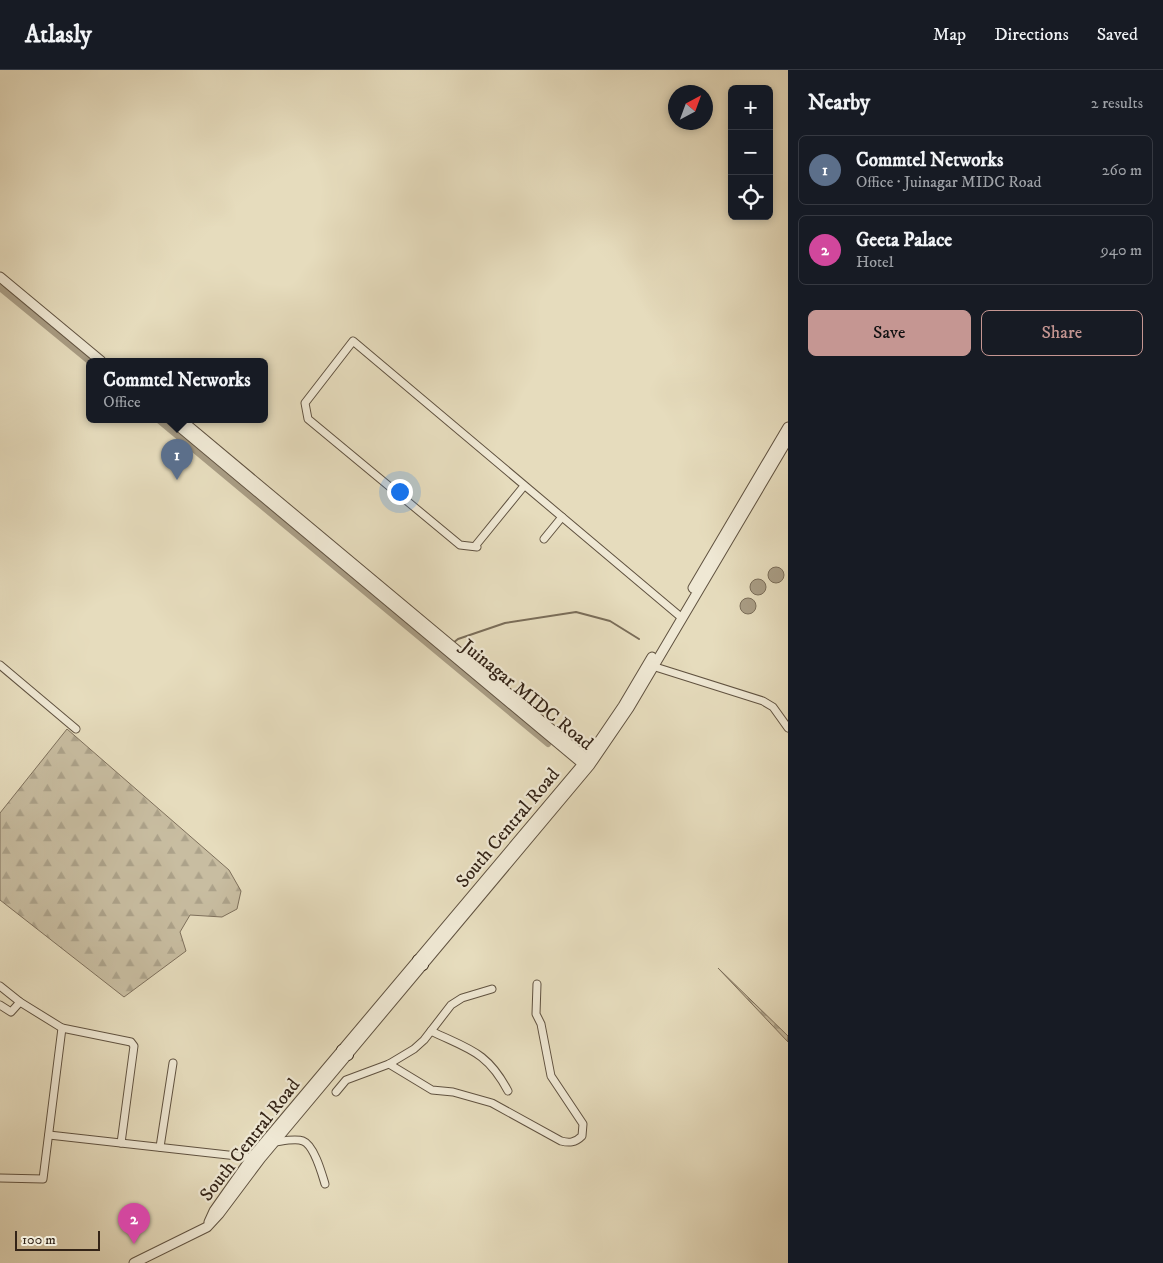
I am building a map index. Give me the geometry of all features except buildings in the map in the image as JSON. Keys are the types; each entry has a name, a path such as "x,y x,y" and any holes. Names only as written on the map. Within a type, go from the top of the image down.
{"street":[{"path":"0,277 97,358"},
{"path":"524,486 476,545 478,547 460,545 308,419 305,404 353,341 680,616"},
{"name":"Juinagar MIDC Road","path":"177,423 188,430 586,763"},
{"name":"Juinagar MIDC Road","path":"183,423 188,430"},
{"name":"South Central Road","path":"680,616 788,427"},
{"name":"South Central Road","path":"134,1263 207,1227 219,1214 257,1158 586,763 629,708 650,666 788,439"},
{"path":"544,539 562,518"},
{"path":"0,665 76,729"},
{"path":"650,666 744,693 763,701 772,707 788,728"},
{"path":"388,1064 432,1090 453,1092 492,1103 561,1141 569,1143 578,1140 582,1136 582,1124 551,1076 541,1024 536,1014 536,984"},
{"path":"0,986 20,1002 62,1028 131,1042 134,1046 121,1143"},
{"path":"336,1092 346,1080 388,1064 414,1049 451,1005 462,998 492,989"},
{"path":"0,1005 11,1012 20,1002"},
{"path":"0,1178 43,1180 62,1028"},
{"path":"431,1031 475,1051 492,1065 508,1091"},
{"name":"South Central Road","path":"257,1158 275,1142 345,1053"},
{"path":"160,1147 173,1063"},
{"path":"49,1135 257,1158"},
{"path":"275,1142 303,1141 308,1144 325,1184"}],"green space":[{"path":"67,729 229,870 241,891 237,909 222,917 190,915 180,932 186,951 124,997 0,900 0,813"},
{"path":"718,968 788,1036 788,1042"}],"shaded area":[{"path":"776,567 784,575 776,583 768,575"},
{"path":"755,579 761,579 766,584 764,593 755,595 750,590 750,584"},
{"path":"748,598 754,600 756,606 754,612 748,614 742,612 740,606 742,600"}],"waterway":[{"path":"0,288 86,359"},
{"path":"162,423 548,744"},
{"path":"453,643 458,639 505,623 576,612 610,621 639,639"}],"place":[{"name":"Commtel Networks","path":"177,480"},
{"name":"Geeta Palace","path":"134,1244"}]}
